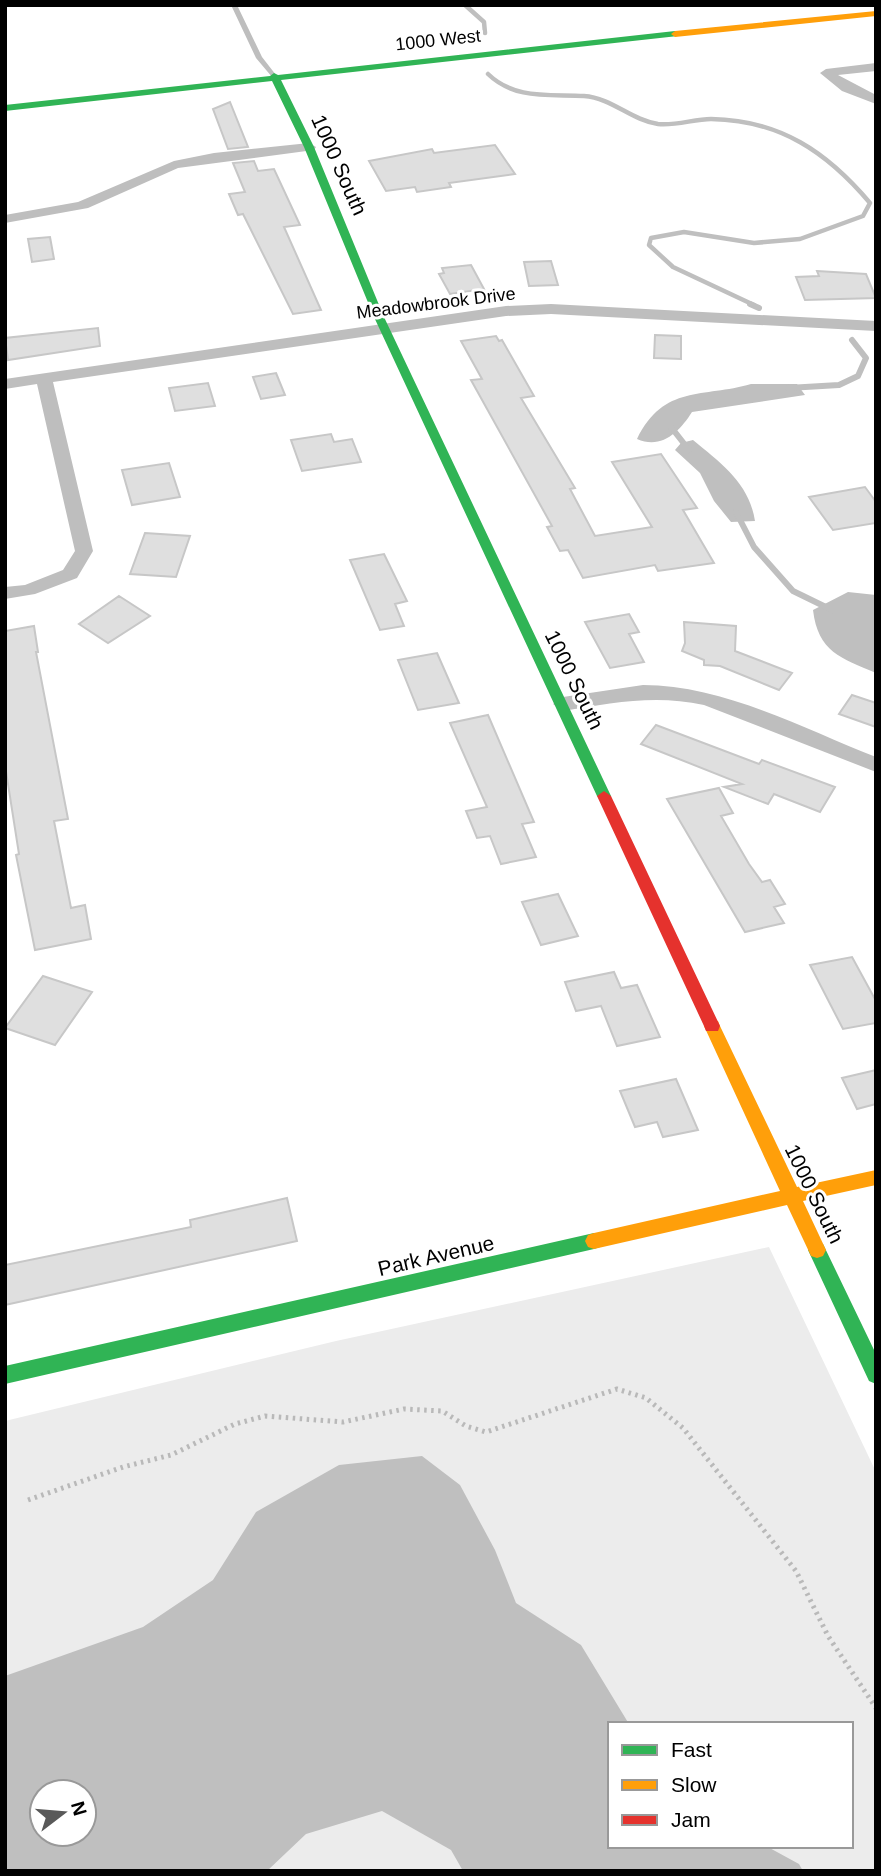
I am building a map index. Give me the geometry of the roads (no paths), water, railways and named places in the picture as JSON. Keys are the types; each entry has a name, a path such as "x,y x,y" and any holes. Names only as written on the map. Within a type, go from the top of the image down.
{"street":[{"name":"1000 West","path":"5,108 274,76 876,13"},
{"path":"876,67 826,73 847,88 876,100"},
{"name":"1000 South","path":"274,76 309,147 385,328 876,1375"},
{"path":"5,219 45,214 83,205 174,165 214,157 309,147"},
{"name":"Meadowbrook Drive","path":"5,384 506,311 551,309 876,326"},
{"path":"5,593 29,590 70,574 84,551 44,379"},
{"path":"563,704 643,692 675,692 709,700 876,765"},
{"name":"Park Avenue","path":"5,1375 876,1177"}],"lane":[{"name":"1000 South","path":"234,5 259,58 274,76"}],"waterway":[{"path":"465,5 484,22 485,33"},
{"path":"488,74 498,82 521,92 594,98 658,124 711,119 759,125 800,142 837,168 870,203 863,216 800,239 754,243 684,232 651,238 649,245 673,267 754,305"},
{"path":"750,304 759,308"},
{"path":"788,388 839,385 858,376 866,358 852,340"},
{"path":"671,427 689,450"},
{"path":"736,512 754,547 793,591 832,610"}]}
